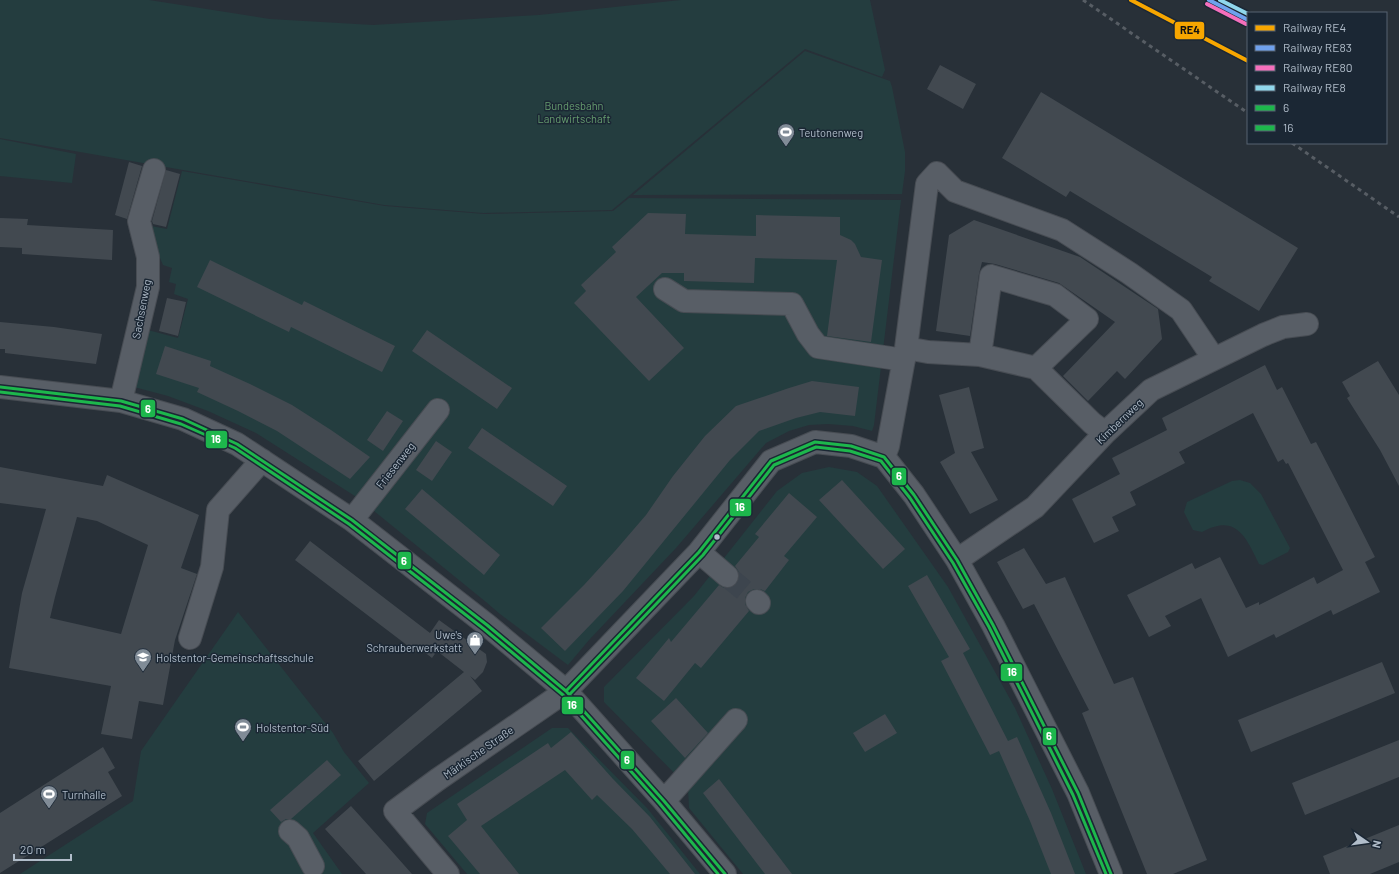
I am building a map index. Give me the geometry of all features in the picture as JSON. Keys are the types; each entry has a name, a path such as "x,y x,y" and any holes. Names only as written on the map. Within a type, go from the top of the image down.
{"street":[{"name":"Sachsenweg","path":"121,401 148,287 148,257 139,221 154,170"},
{"path":"1111,874 1078,793 993,625 958,560 914,495 884,457 888,446 905,354 927,184 937,174 955,191 1062,230 1129,273 1181,310 1214,359"},
{"path":"980,355 991,276 1055,295 1087,319 1036,368"},
{"path":"665,289 684,301 792,304 808,334 818,347 905,354 928,352 980,355 1036,368 1092,423 1105,433"},
{"name":"Kimbernweg","path":"958,560 1035,507 1105,433 1151,390 1282,327 1307,324"},
{"path":"0,387 121,401 183,419 237,444 352,520 487,625 566,691 664,801 725,874"},
{"name":"Friesenweg","path":"352,520 438,410"},
{"name":"Märkische Straße","path":"448,874 395,811 566,691 699,552 771,461 815,442 851,446 884,457"},
{"path":"190,638 212,567 218,510 262,460"},
{"path":"699,552 727,576"},
{"path":"664,801 736,720"},
{"path":"290,831 298,838 314,866"}],"green space":[{"name":"Bundesbahn Landwirtschaft","path":"0,0 149,0 270,19 373,25 539,15 681,0 870,0 885,70 882,77 805,49 612,210 483,213 384,205 0,138"},
{"path":"805,51 890,81 905,152 905,171 902,194 633,195"},
{"path":"0,139 76,154 72,183 0,176"},
{"path":"182,171 385,206 484,214 613,211 629,198 901,200 874,425 872,431 853,426 828,424 809,425 789,431 766,443 676,548 589,640 568,665 500,614 358,498 256,433 208,411 168,396 134,387 148,330 178,338 188,299 174,294 176,284 169,282 172,268 163,265 149,232 151,226 167,229"},
{"path":"829,467 857,472 877,486 948,587 1015,708 1052,789 1086,874 743,874 689,808 688,787 604,702 604,687 694,596 777,491 802,473"},
{"path":"1240,480 1250,483 1261,494 1290,548 1288,552 1263,565 1259,564 1244,537 1238,531 1232,527 1223,525 1202,532 1193,530 1184,512 1187,502 1232,481"},
{"name":"Holstentor-Süd","path":"238,612 333,733 344,752 369,783 313,833 342,874 20,874 133,801 141,751"},
{"path":"552,728 568,728 647,808 700,874 467,874 425,824 427,813"}],"building":[{"path":"940,65 976,84 963,109 927,89"},
{"path":"1041,92 1298,248 1259,311 1209,281 1212,277 1070,191 1066,197 1002,158"},
{"path":"129,162 142,166 127,219 115,215"},
{"path":"166,170 180,174 166,227 153,224 152,221"},
{"path":"648,213 686,214 685,234 756,236 756,215 840,217 840,235 851,240 855,244 861,257 882,260 871,342 827,336 837,260 755,258 754,283 684,281 684,273 662,273 636,297 684,348 649,381 574,303 586,291 581,285 616,252 612,247"},
{"path":"0,218 28,219 27,225 113,230 112,260 22,254 22,248 0,247"},
{"path":"974,220 1080,257 1158,309 1162,339 1125,379 1117,371 1088,401 1063,376 1115,322 1059,283 995,264 982,262 970,336 936,331 949,235"},
{"path":"210,260 302,305 304,301 395,346 382,372 291,327 289,332 197,287"},
{"path":"167,298 186,302 178,336 159,331"},
{"path":"0,322 54,327 102,334 96,364 5,353 5,349 0,349"},
{"path":"427,330 512,388 497,409 412,351"},
{"path":"165,346 211,361 210,366 292,405 370,457 350,479 277,431 197,392 199,388 156,374"},
{"path":"1378,361 1399,395 1399,486 1380,450 1347,398 1350,396 1342,382"},
{"path":"1265,365 1277,390 1282,387 1311,444 1316,442 1375,557 1365,562 1380,592 1333,615 1331,610 1276,638 1274,634 1228,657 1201,598 1165,616 1171,626 1149,637 1127,595 1192,563 1195,569 1220,557 1246,608 1259,602 1259,605 1314,577 1317,584 1343,570 1288,463 1286,464 1283,459 1278,462 1253,413 1179,452 1185,463 1130,492 1136,505 1112,517 1119,531 1094,543 1072,499 1120,474 1112,458 1167,430 1162,418"},
{"path":"812,381 859,387 855,416 820,412 796,418 759,431 730,460 623,591 565,651 541,628 584,585 615,551 646,515 673,476 705,436 736,406"},
{"path":"969,387 984,448 971,452 998,500 970,514 940,462 955,453 939,395"},
{"path":"387,411 403,421 383,451 367,440"},
{"path":"482,428 567,486 553,506 468,448"},
{"path":"436,441 452,452 432,481 416,470"},
{"name":"Holstentor-Gemeinschaftsschule","path":"0,467 103,486 107,475 199,515 181,568 197,574 175,640 163,705 139,701 132,739 101,734 111,686 9,668 22,593 46,509 0,503","holes":["77,517 97,521 148,545 121,634 50,618"]},
{"path":"842,480 905,549 883,569 819,500"},
{"path":"422,489 500,555 484,575 405,509"},
{"path":"789,493 817,517 784,556 789,560 765,591 754,589 748,592 745,598 745,604 749,611 701,668 695,663 664,701 636,678 669,638 671,642 719,585 724,588 731,588 737,584 739,572 735,566 759,537 755,534"},
{"path":"310,541 430,633 439,620 486,654 487,662 483,672 475,680 470,676 482,691 374,781 358,761 464,672 437,651 432,658 419,648 416,652 295,560"},
{"path":"1024,548 1046,584 1065,577 1114,684 1133,677 1207,860 1173,874 1147,874 1082,713 1089,710 1034,604 1023,609 997,562"},
{"path":"927,575 970,649 963,653 1008,741 1017,737 1051,813 1075,874 1051,874 1030,821 999,751 990,755 941,661 949,657 908,586"},
{"path":"1382,662 1395,693 1251,752 1238,720"},
{"path":"676,698 708,733 685,758 651,721"},
{"path":"885,714 897,733 865,752 853,733"},
{"path":"571,732 613,779 650,817 695,874 670,874 632,829 597,795 592,800 565,770 481,826 519,874 480,874 448,836 467,820 457,804 548,743 551,748"},
{"path":"1399,740 1399,777 1305,815 1292,783"},
{"name":"Turnhalle","path":"103,747 115,768 108,772 122,796 0,873 0,813"},
{"path":"327,760 341,775 291,819 286,819 281,822 270,810"},
{"path":"719,779 792,874 765,874 703,793"},
{"path":"351,806 412,874 366,874 325,829"},
{"path":"1399,825 1399,862 1370,874 1330,874 1323,856"}],"tunnel":[{"path":"727,576 757,601"}],"railway":[{"path":"1083,0 1247,112"},
{"path":"1293,144 1399,217"}],"rail line":[{"name":"RE4","path":"1131,0 1247,60"},
{"name":"RE83","path":"1209,0 1247,19"},
{"name":"RE8","path":"1220,0 1247,14"},
{"name":"RE80","path":"1207,4 1246,24"}],"transit line":[{"name":"6","path":"0,387 121,401 183,419 237,444 352,520 487,625 566,691 664,801 725,874"},
{"name":"16","path":"0,392 120,406 181,424 235,448 349,524 484,629 563,695 660,804 718,874"},
{"name":"6","path":"566,691 699,552 771,461 815,442 851,446 884,457 914,495 957,560 993,625 1078,793 1111,874"},
{"name":"16","path":"570,694 703,555 774,465 816,447 850,451 881,461 910,498 953,563 989,627 1073,795 1106,874"}],"place":[{"name":"Teutonenweg","path":"786,147"},
{"name":"Uwe's Schrauberwerkstatt","path":"475,655"},
{"name":"Holstentor-Gemeinschaftsschule","path":"143,672"},
{"name":"Holstentor-Süd","path":"243,742"},
{"name":"Turnhalle","path":"49,809"}]}
